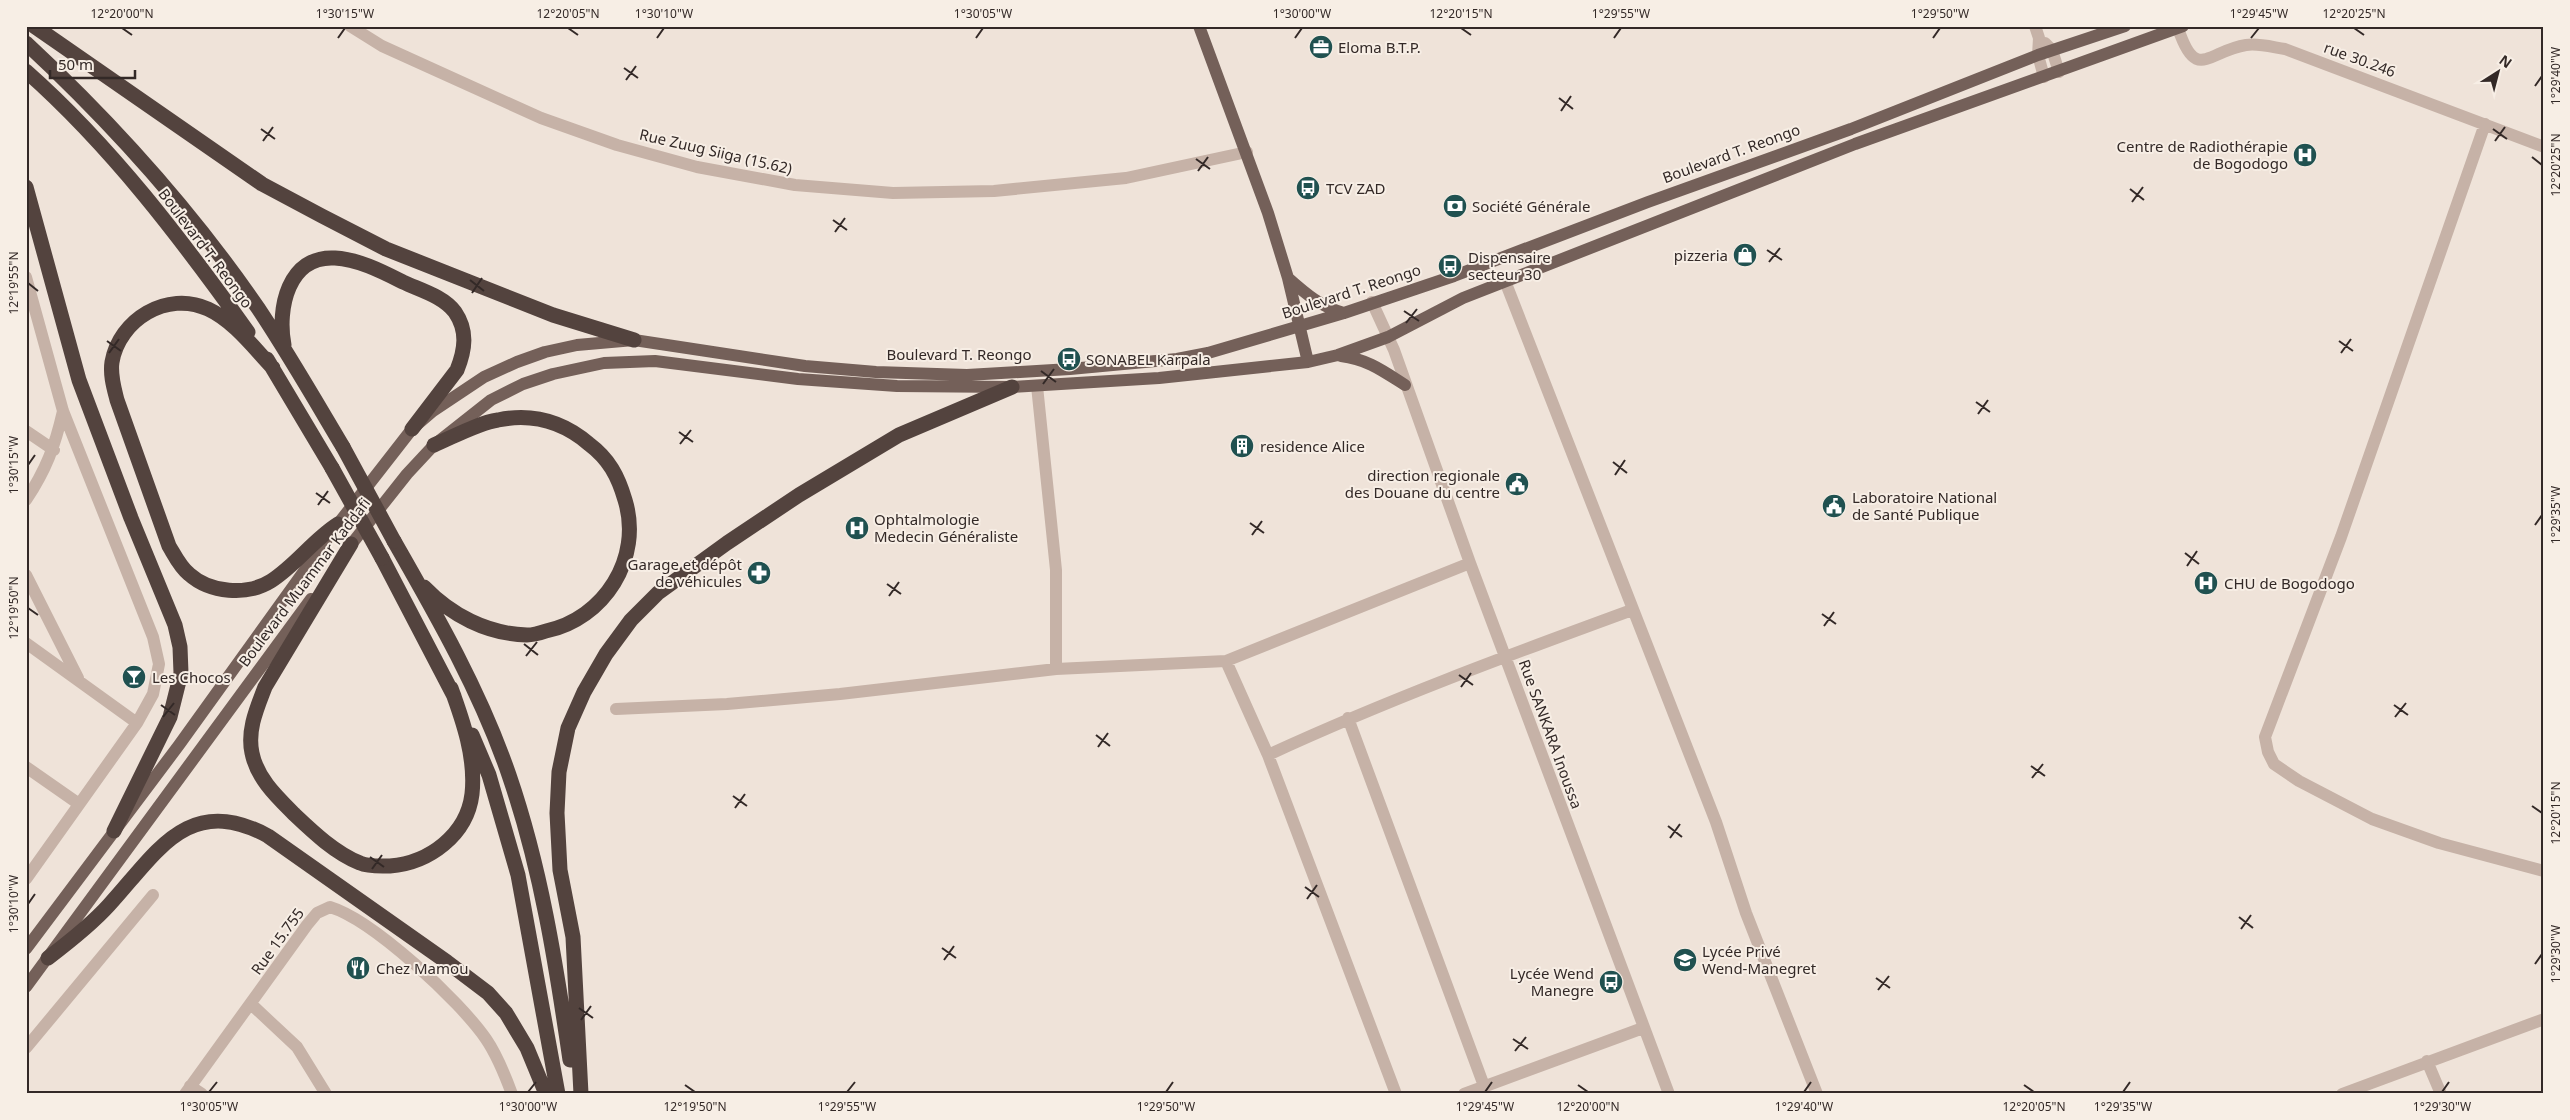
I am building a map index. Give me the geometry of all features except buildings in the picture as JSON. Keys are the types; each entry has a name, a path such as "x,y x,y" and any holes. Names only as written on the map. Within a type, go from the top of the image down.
{"highway":[{"path":"34,26 262,184 322,216 386,249 553,315 634,340"},
{"path":"26,43 73,87 162,186 256,306 286,351 343,447 462,664 509,775 548,920 576,1094"},
{"name":"Boulevard T. Reongo","path":"26,71 69,111 143,194 216,286 273,368 332,468 451,688"},
{"path":"26,187 79,380 131,518 175,625 180,647 181,673 170,717 114,831"},
{"path":"286,351 281,319 283,304 290,284 307,264 321,259 336,258 350,261 383,272 436,297 455,312 463,329 464,349 457,370 412,429"},
{"path":"273,368 223,318 200,306 179,304 154,309 128,326 121,337 112,364 112,379 117,400 170,546 179,564 197,581 222,590 244,590 270,581 319,536 338,524"},
{"path":"580,1094 573,937 560,870 557,813 561,763 568,728 584,692 631,620 658,593 727,543 799,496 899,435 1012,387"},
{"path":"414,577 430,593 460,617 490,630 528,635 565,627 592,609 616,582 629,547 631,528 618,478 600,453 574,431 540,418 518,417 496,420 434,444"},
{"path":"351,544 265,687 255,712 251,735 252,752 257,771 274,795 307,826 341,853 362,864 399,865 430,855 448,842 464,818 472,795 472,767 464,726 451,688"},
{"path":"451,688 489,775 518,874 558,1094"},
{"path":"48,958 108,906 144,864 173,836 193,826 213,822 229,822 250,826 268,836 488,993 506,1013 527,1048 546,1094"}],"main road":[{"path":"1199,26 1247,152 1288,278 1298,327 1308,362"},
{"name":"Boulevard T. Reongo","path":"577,345 634,340 805,366 876,372 967,375 1043,371 1177,359 1235,347 1454,276 1648,202 1851,129 2038,55 2125,26"},
{"name":"Boulevard T. Reongo","path":"655,361 808,380 897,386 1012,387 1159,378 1308,362 1338,355 1388,337 1463,298 1855,144 2181,27"},
{"path":"1288,278 1315,302 1330,310 1344,313"},
{"name":"Boulevard Muammar Kaddafi","path":"26,949 338,524 412,429 433,411 484,377 545,352 577,345"},
{"path":"1338,355 1359,358 1376,365 1405,386"},
{"name":"Boulevard Muammar Kaddafi","path":"26,987 351,544 406,474 434,444 491,400 523,384 553,374 604,363 655,361"}],"street":[{"name":"Rue Zuug Siiga (15.62)","path":"350,26 390,50 541,118 617,145 697,167 795,185 893,193 994,191 1126,178 1247,152"},
{"name":"rue 30.246","path":"2181,27 2185,50 2192,57 2204,61 2246,45 2285,49 2543,146"},
{"path":"2037,32 2052,50 2059,72"},
{"path":"2037,32 2038,55 2044,77"},
{"path":"2485,124 2341,537 2265,737 2268,752 2274,764 2299,781 2372,819 2440,843 2544,871"},
{"path":"26,277 31,310 63,411 153,637 159,664 153,694 136,723 26,879"},
{"path":"1505,281 1716,822 1746,913 1817,1094"},
{"name":"Rue SANKARA Inoussa","path":"1372,302 1388,337 1669,1094"},
{"path":"1037,386 1056,570 1056,669"},
{"path":"26,500 41,478 54,450 63,411"},
{"path":"26,431 54,450"},
{"path":"616,709 727,704 831,695 1056,669 1226,662 1470,562"},
{"path":"26,575 78,679"},
{"path":"1268,755 1348,718 1505,656 1632,610"},
{"path":"26,643 136,723"},
{"path":"1226,662 1268,755 1396,1094"},
{"path":"1348,718 1486,1090"},
{"path":"26,767 80,804"},
{"path":"26,1048 153,895"},
{"name":"Rue 15.755","path":"188,1090 317,913 330,907 345,911 376,933 449,994 486,1039 512,1094"},
{"path":"251,1004 297,1047 326,1094"},
{"path":"2342,1094 2544,1019"},
{"path":"1464,1094 1486,1090 1643,1028"},
{"path":"2427,1061 2441,1094"},
{"path":"188,1090 202,1094"}],"place":[{"name":"Eloma B.T.P.","path":"1321,47"},
{"name":"Centre de Radiothérapie de Bogodogo","path":"2305,155"},
{"name":"TCV ZAD","path":"1308,188"},
{"name":"Société Générale","path":"1455,206"},
{"name":"pizzeria","path":"1745,255"},
{"name":"Dispensaire secteur 30","path":"1450,266"},
{"name":"SONABEL Karpala","path":"1069,359"},
{"name":"residence Alice","path":"1242,446"},
{"name":"direction regionale des Douane du centre","path":"1517,484"},
{"name":"Laboratoire National de Santé Publique","path":"1834,506"},
{"name":"Ophtalmologie Medecin Généraliste","path":"857,528"},
{"name":"Garage et dépôt de véhicules","path":"759,573"},
{"name":"CHU de Bogodogo","path":"2206,583"},
{"name":"Les Chocos","path":"134,677"},
{"name":"Lycée Privé Wend-Manegret","path":"1685,960"},
{"name":"Chez Mamou","path":"358,968"},
{"name":"Lycée Wend Manegre","path":"1611,982"}]}
